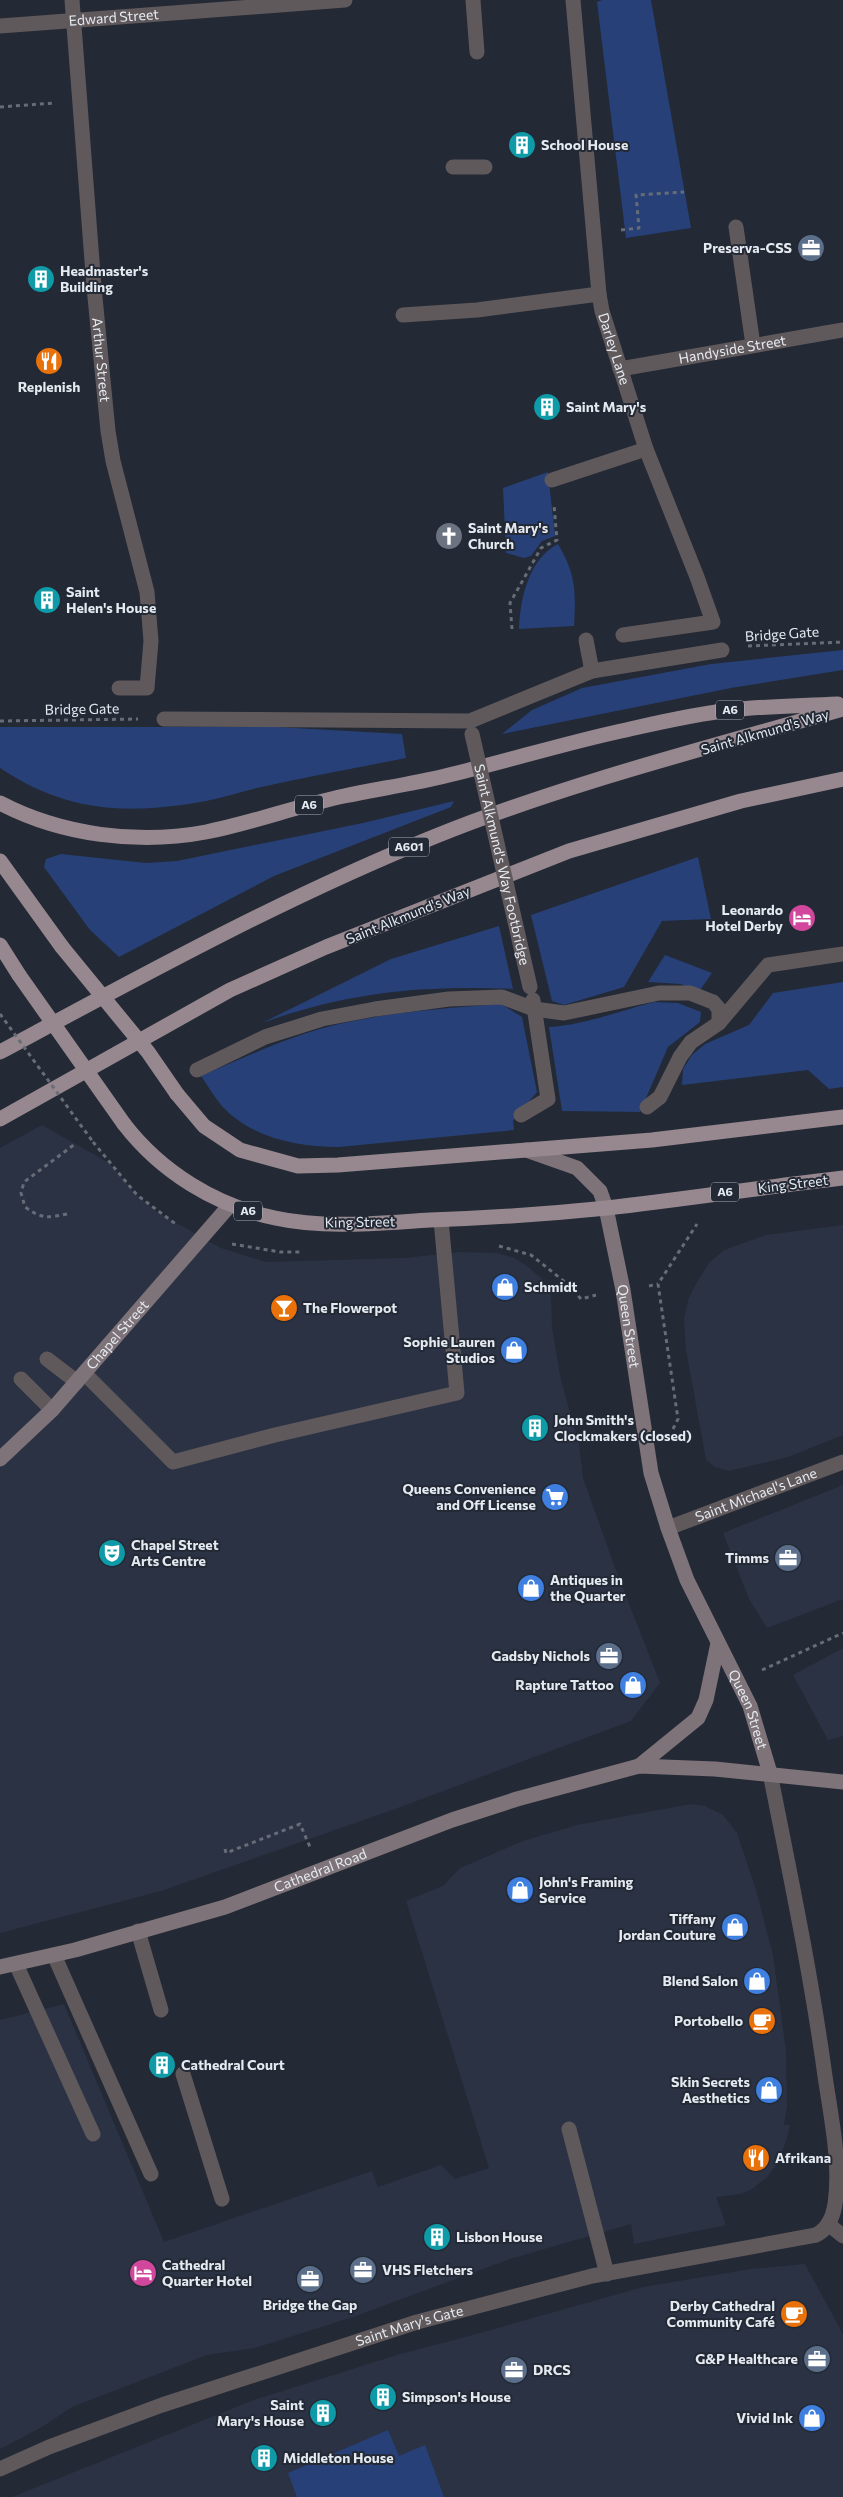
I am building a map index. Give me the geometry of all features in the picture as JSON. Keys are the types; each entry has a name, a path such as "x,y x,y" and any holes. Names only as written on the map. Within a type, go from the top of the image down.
{"main road":[{"name":"Saint Alkmund's Way","path":"0,803 14,811 61,827 127,837 160,837 206,832 342,796 443,776 619,731 692,716 790,704 843,704"},
{"name":"Saint Alkmund's Way","path":"0,1052 264,912 368,864 438,835 562,790 843,709"},
{"name":"Saint Alkmund's Way","path":"0,1119 230,990 326,947 569,851 741,801 843,779"},
{"path":"0,861 62,947 148,1052 177,1094 204,1126 240,1150 298,1166 338,1165 652,1140 843,1117"},
{"name":"King Street","path":"0,945 136,1139 185,1180 230,1205 295,1222 442,1220 606,1208 843,1178"}],"street":[{"name":"Arthur Street","path":"72,0 108,431 115,471 147,592 151,641 147,688 119,688"},
{"name":"Edward Street","path":"0,26 268,3 345,0"},
{"path":"474,0 477,52"},
{"name":"Darley Lane","path":"573,0 599,294 620,369 646,449 712,622 624,635"},
{"path":"453,167 484,167"},
{"path":"736,227 752,345"},
{"path":"403,315 477,310 599,294"},
{"name":"Handyside Street","path":"620,369 843,330"},
{"path":"552,480 646,449"},
{"path":"586,640 592,671"},
{"path":"164,719 471,728 592,671 722,650"},
{"name":"Saint Alkmund's Way Footbridge","path":"471,728 530,987 548,1099 521,1116"},
{"path":"647,1107 660,1097 680,1057 691,1042 719,1023 768,965 843,954"},
{"path":"197,1070 265,1037 322,1019 375,1009 449,999 502,997 534,1009 564,1013 658,993 690,993 713,1002 719,1009 719,1023"},
{"name":"Queen Street","path":"526,1150 577,1168 600,1191 606,1208 624,1290 651,1473 687,1580 738,1681 764,1746 812,1989 831,2109 836,2193 832,2217 828,2224"},
{"name":"Chapel Street","path":"0,1459 52,1410 81,1378 230,1205"},
{"path":"47,1359 81,1378 174,1462 275,1435 457,1393 442,1220"},
{"path":"21,1379 52,1410"},
{"name":"Saint Michael's Lane","path":"668,1528 843,1462"},
{"name":"Cathedral Road","path":"639,1766 698,1718 706,1700 718,1643"},
{"name":"Cathedral Road","path":"0,1967 54,1955 225,1907 452,1820 639,1766 770,1773 843,1782"},
{"path":"138,1931 161,2010"},
{"path":"54,1955 151,2174"},
{"path":"16,1964 94,2134"},
{"path":"183,2074 222,2199"},
{"path":"569,2129 607,2274"},
{"path":"828,2224 843,2236"},
{"name":"Saint Mary's Gate","path":"0,2469 48,2447 162,2405 417,2322 607,2274 816,2235 822,2232 828,2224"}],"path":[{"path":"0,108 80,100"},
{"path":"639,228 636,195 684,192"},
{"path":"512,630 510,603 541,548 557,540 552,480"},
{"name":"Bridge Gate","path":"722,650 754,646 843,642"},
{"name":"Bridge Gate","path":"0,721 164,719"},
{"path":"0,1014 108,1163 137,1195 178,1226 203,1237"},
{"path":"67,1214 50,1217 38,1216 25,1207 21,1193 24,1182 75,1144"},
{"path":"651,1473 678,1419 658,1284 695,1226"},
{"path":"497,1245 531,1255 570,1286 581,1299"},
{"path":"738,1681 843,1633"},
{"path":"225,1849 226,1852 300,1824 320,1870"}],"shaded area":[{"path":"602,0 651,0 691,228 626,238 597,2"},
{"path":"548,472 555,536 542,541 531,556 524,558 506,553 503,488"},
{"path":"558,544 572,574 574,584 574,626 519,629 521,605 533,569 548,550"},
{"path":"843,650 843,670 731,688 502,734 532,710 582,688 711,664"},
{"path":"0,727 277,727 402,734 406,758 257,788 206,801 151,808 125,809 99,807 74,802 25,783 0,768"},
{"path":"454,801 451,807 274,876 119,957 90,930 44,867 46,859 61,854 146,863 177,861 363,823"},
{"path":"698,857 711,919 662,921 624,987 564,1005 552,1001 531,915"},
{"path":"499,926 513,989 447,988 386,993 325,1004 262,1023 391,959"},
{"path":"665,955 712,973 700,990 680,984 648,982"},
{"path":"843,982 843,1087 829,1089 808,1070 682,1085 683,1069 692,1055 705,1044 749,1025 773,993"},
{"path":"654,1002 678,1003 701,1012 700,1022 668,1047 640,1112 562,1111 549,1027 589,1021"},
{"path":"501,1004 522,1017 537,1092 513,1121 514,1130 339,1147 307,1145 275,1138 260,1133 246,1125 221,1105 201,1076 286,1040 339,1024 399,1013"},
{"path":"42,1125 109,1163 137,1195 157,1212 221,1248 266,1262 403,1258 461,1252 497,1253 514,1258 542,1279 551,1295 552,1328 561,1380 579,1444 583,1478 614,1565 660,1683 631,1721 395,1809 161,1891 0,1933 0,1148"},
{"path":"843,1225 843,1435 788,1457 729,1471 715,1467 706,1460 686,1350 684,1320 688,1300 697,1282 709,1263 724,1250 766,1235"},
{"name":"Timms","path":"843,1485 843,1599 767,1628 749,1599 723,1533"},
{"path":"843,1648 843,1736 828,1740 793,1675"},
{"path":"691,1804 705,1806 723,1815 737,1833 756,1890 773,1955 786,2051 787,2106 784,2125 790,2125 786,2142 775,2167 767,2177 752,2189 740,2194 716,2197 726,2225 634,2244 631,2224 510,2259 353,2317 255,2348 207,2355 72,2407 42,2427 0,2449 0,2020 64,2004 164,2242 372,2171 378,2187 441,2165 455,2179 489,2168 406,1901 443,1886 460,1868 523,1841 577,1825"},
{"path":"805,2264 843,2334 843,2497 12,2497 254,2400 400,2354 643,2287 751,2269"},
{"path":"388,2430 399,2456 425,2445 444,2497 297,2497 288,2473"}],"place":[{"name":"School House","path":"522,145"},
{"name":"Preserva-CSS","path":"811,248"},
{"name":"Headmaster's Building","path":"41,279"},
{"name":"Replenish","path":"49,361"},
{"name":"Saint Mary's","path":"547,407"},
{"name":"Saint Mary's Church","path":"449,536"},
{"name":"Saint Helen's House","path":"47,600"},
{"name":"Leonardo Hotel Derby","path":"802,918"},
{"name":"Schmidt","path":"505,1287"},
{"name":"The Flowerpot","path":"284,1308"},
{"name":"Sophie Lauren Studios","path":"514,1350"},
{"name":"John Smith's Clockmakers (closed)","path":"535,1428"},
{"name":"Queens Convenience and Off License","path":"555,1497"},
{"name":"Chapel Street Arts Centre","path":"112,1553"},
{"name":"Timms","path":"788,1558"},
{"name":"Antiques in the Quarter","path":"531,1588"},
{"name":"Gadsby Nichols","path":"609,1656"},
{"name":"Rapture Tattoo","path":"633,1685"},
{"name":"John's Framing Service","path":"520,1890"},
{"name":"Tiffany Jordan Couture","path":"735,1927"},
{"name":"Blend Salon","path":"757,1981"},
{"name":"Portobello","path":"762,2021"},
{"name":"Cathedral Court","path":"162,2065"},
{"name":"Skin Secrets Aesthetics","path":"769,2090"},
{"name":"Afrikana","path":"756,2158"},
{"name":"Lisbon House","path":"437,2237"},
{"name":"VHS Fletchers","path":"363,2270"},
{"name":"Cathedral Quarter Hotel","path":"143,2273"},
{"name":"Bridge the Gap","path":"310,2279"},
{"name":"Derby Cathedral Community Café","path":"794,2314"},
{"name":"G&P Healthcare","path":"817,2359"},
{"name":"DRCS","path":"514,2370"},
{"name":"Simpson's House","path":"383,2397"},
{"name":"Saint Mary's House","path":"323,2413"},
{"name":"Vivid Ink","path":"812,2418"},
{"name":"Middleton House","path":"264,2458"}]}
